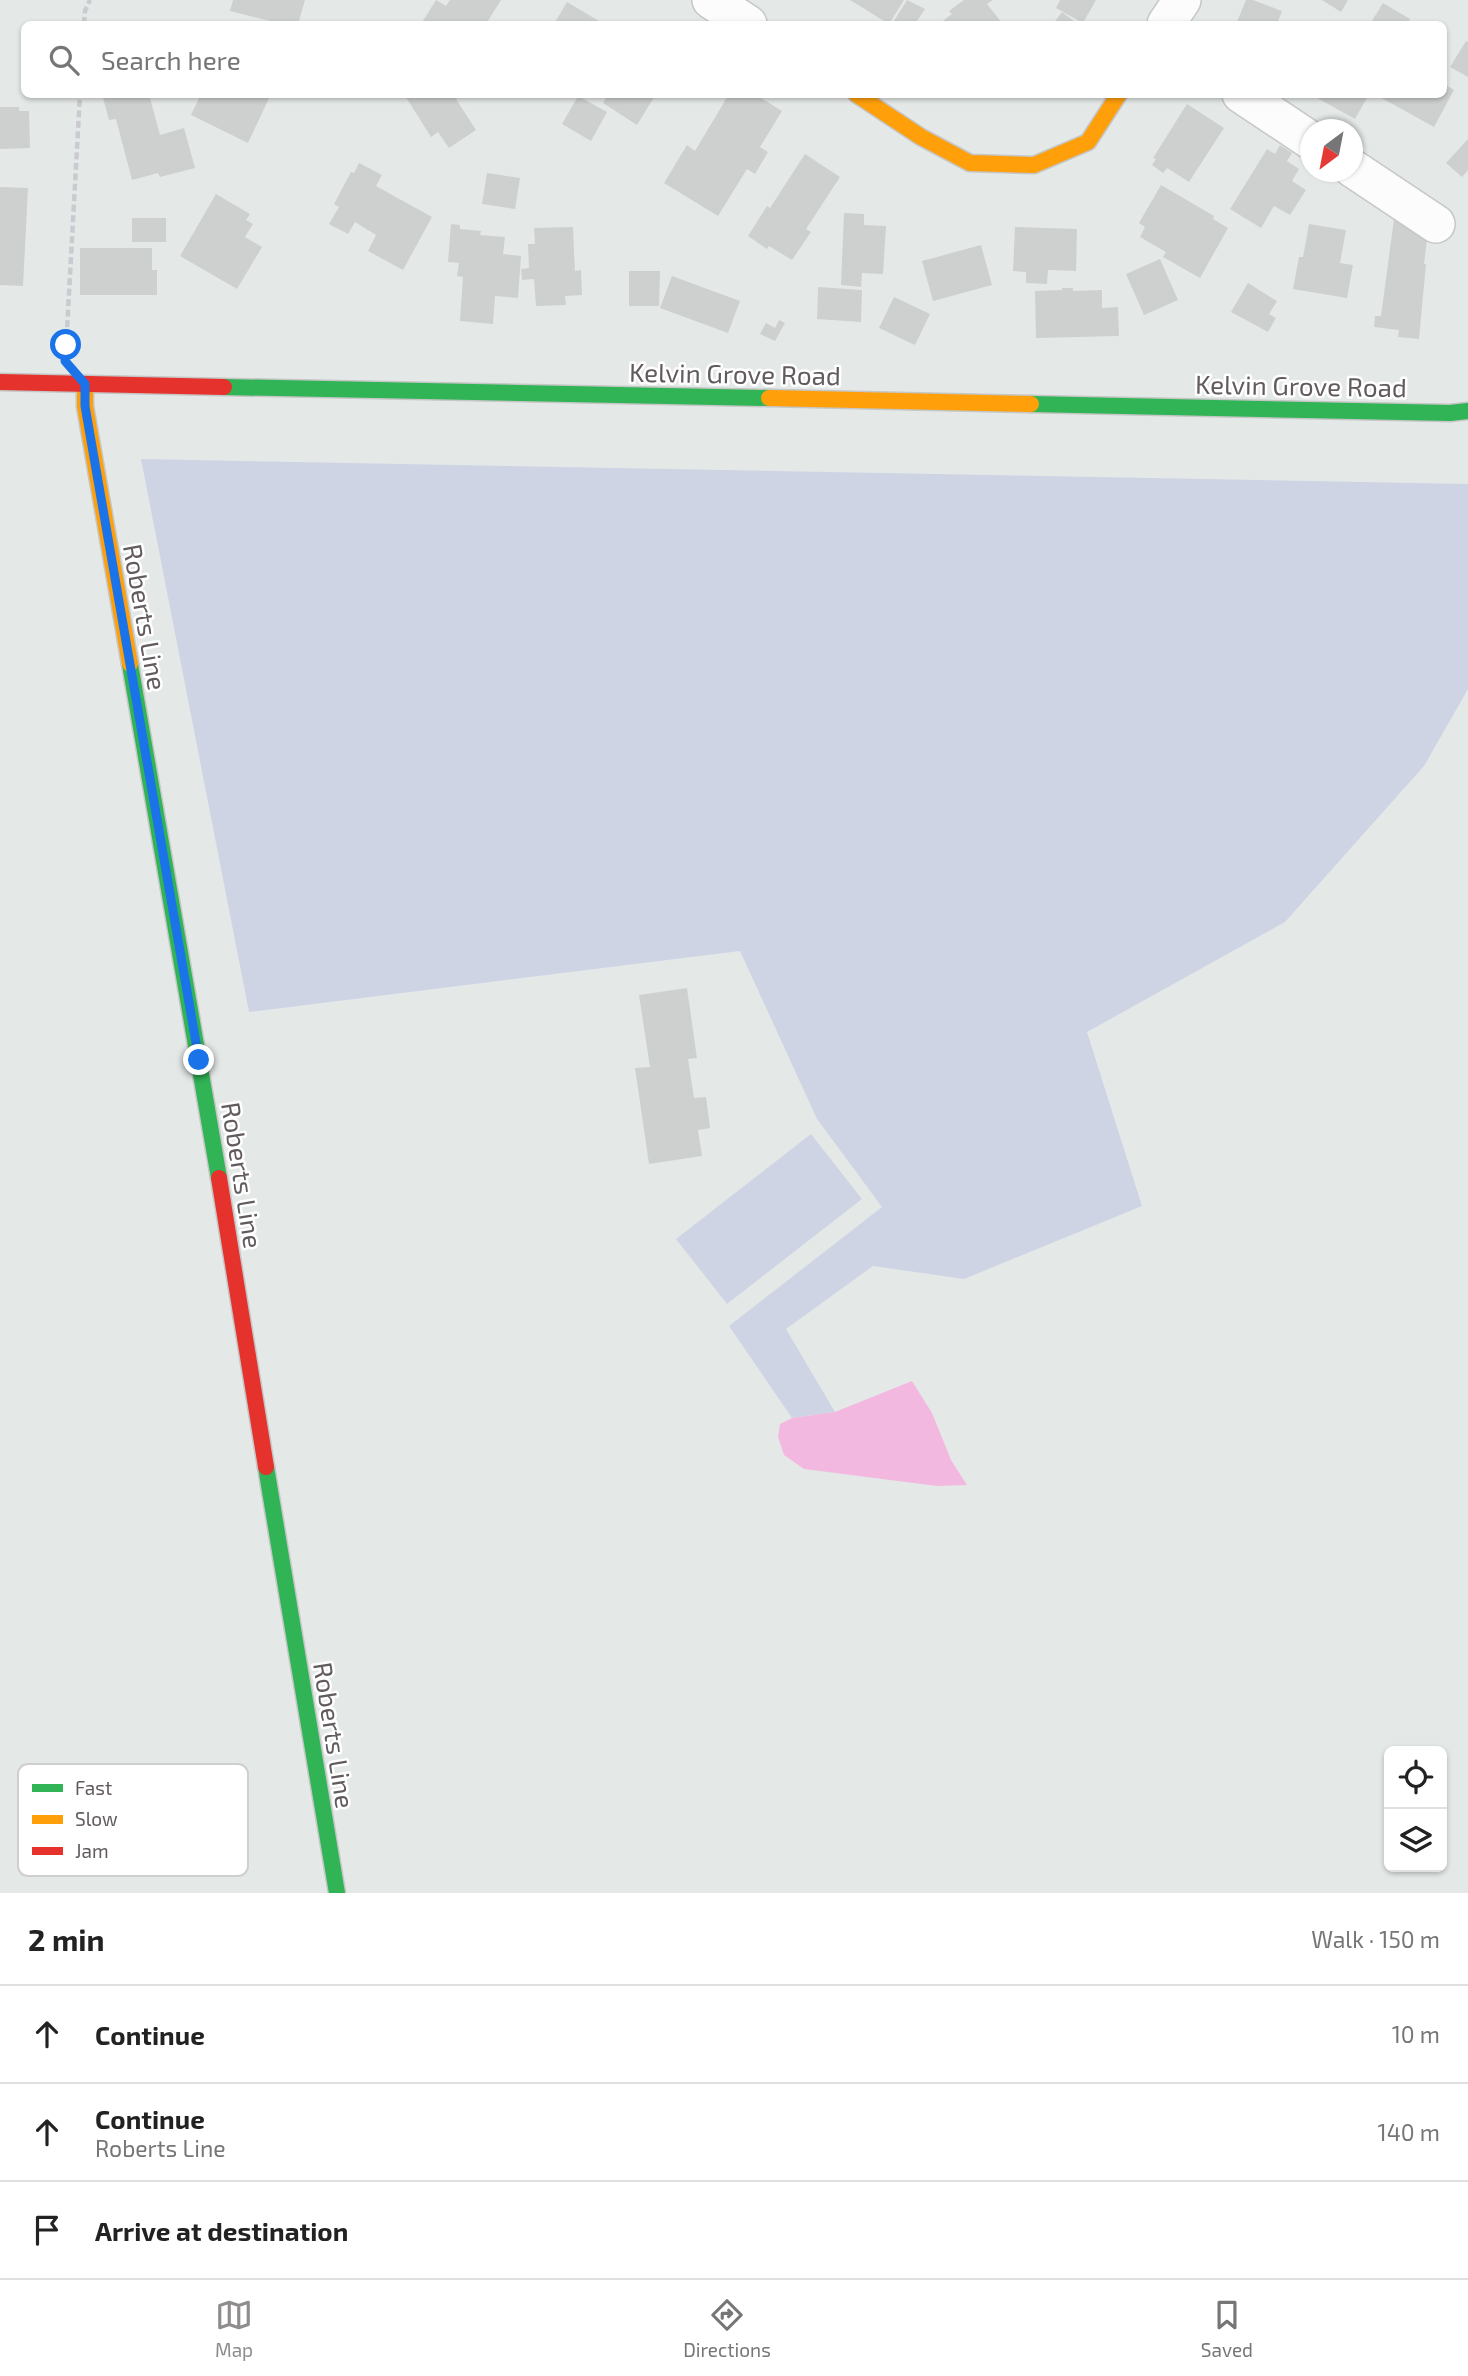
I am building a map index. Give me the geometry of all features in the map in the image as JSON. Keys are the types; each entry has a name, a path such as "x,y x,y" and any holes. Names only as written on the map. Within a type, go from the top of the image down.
{"street":[{"path":"711,0 743,21"},
{"path":"1168,21 1182,0"},
{"path":"862,98 921,137 970,163 1034,165 1088,142 1116,98"},
{"path":"1247,98 1300,133"},
{"path":"1363,175 1437,223"},
{"name":"Kelvin Grove Road","path":"0,382 1468,411"},
{"name":"Roberts Line","path":"85,384 85,406 199,1060 337,1893"}],"path":[{"path":"84,21 90,0"},
{"path":"80,98 65,361 85,384"}],"shaded area":[{"path":"141,459 1468,484 1468,689 1424,766 1285,922 1087,1032 1142,1206 964,1279 873,1266 786,1329 835,1412 792,1418 729,1326 882,1207 817,1119 740,951 249,1012"},
{"path":"811,1134 862,1199 727,1304 676,1239"},
{"path":"912,1381 932,1413 951,1460 967,1485 937,1486 804,1469 784,1455 778,1437 780,1424 792,1418 835,1412"}],"building":[{"path":"233,0 305,0 299,21 271,21 230,11"},
{"path":"436,0 446,6 450,0 501,0 488,21 423,21"},
{"path":"850,0 904,0 891,21 884,21"},
{"path":"907,0 925,9 917,21 894,21"},
{"path":"964,0 993,0 987,4 1000,21 943,21 952,14 949,11"},
{"path":"1060,0 1096,0 1084,21 1056,8"},
{"path":"1246,0 1282,11 1278,21 1237,21"},
{"path":"1322,0 1348,0 1341,12"},
{"path":"567,2 599,21 556,21"},
{"path":"1383,3 1410,19 1409,21 1372,21"},
{"path":"1062,12 1074,21 1055,21"},
{"path":"1466,41 1468,42 1468,77 1450,67"},
{"path":"1447,86 1454,90 1434,127 1382,98 1447,98"},
{"path":"103,98 150,98 160,135 184,128 195,168 160,177 158,173 132,180 116,119 109,120"},
{"path":"199,98 269,98 248,143 191,115"},
{"path":"407,98 458,98 456,99 476,130 449,148 438,132 431,137"},
{"path":"577,98 607,112 591,141 562,124"},
{"path":"606,98 654,98 637,125 603,103"},
{"path":"727,98 761,98 782,111 760,147 768,152 755,174 747,169 718,216 664,183 687,145 695,151"},
{"path":"1317,98 1367,98 1355,119"},
{"path":"1187,104 1224,128 1189,182 1167,168 1163,173 1152,165 1156,159 1153,158"},
{"path":"0,107 19,107 19,111 29,111 30,148 0,149"},
{"path":"1468,139 1468,170 1462,177 1446,163"},
{"path":"1280,145 1292,153 1287,161 1299,169 1292,181 1306,190 1290,215 1274,206 1261,228 1230,209 1267,149 1275,154"},
{"path":"805,154 840,177 806,229 811,232 792,260 769,246 767,249 748,236"},
{"path":"359,163 382,175 376,186 432,217 403,270 368,251 376,235 355,222 348,234 329,224 339,207 334,204 351,172 354,173"},
{"path":"487,173 520,178 515,209 482,204"},
{"path":"1161,185 1214,216 1213,219 1228,228 1200,278 1163,257 1166,252 1140,237 1145,227 1139,223"},
{"path":"0,187 28,188 23,286 0,285"},
{"path":"216,194 250,214 246,220 253,224 245,237 262,247 237,289 180,256"},
{"path":"844,213 864,214 864,225 886,226 883,274 862,273 861,287 841,285"},
{"path":"132,218 166,218 166,242 132,242"},
{"path":"1394,219 1427,239 1419,339 1398,337 1399,330 1374,327 1375,316 1381,316"},
{"path":"451,224 460,225 460,229 481,231 480,235 505,237 503,254 521,256 518,298 495,296 493,324 460,321 463,277 457,276 459,263 448,262"},
{"path":"1309,224 1346,230 1340,263 1353,265 1347,298 1293,289"},
{"path":"573,227 575,271 581,270 582,295 565,296 566,305 536,306 534,279 522,280 521,269 529,268 528,244 535,244 534,228"},
{"path":"1015,227 1077,229 1076,271 1048,270 1047,284 1026,283 1026,272 1013,271"},
{"path":"981,245 992,285 933,301 922,261"},
{"path":"80,248 152,248 152,270 157,270 157,295 80,295"},
{"path":"1160,259 1178,300 1144,315 1126,274"},
{"path":"629,271 660,271 659,306 629,306"},
{"path":"672,276 740,301 728,333 660,308"},
{"path":"1248,283 1277,301 1269,314 1276,318 1268,332 1231,312"},
{"path":"818,287 862,290 861,322 817,319"},
{"path":"1073,288 1073,291 1102,290 1102,308 1118,307 1119,336 1036,338 1035,291"},
{"path":"894,297 930,314 915,345 879,328"},
{"path":"779,320 785,323 775,341 760,334 766,323 775,328"},
{"path":"687,988 697,1058 688,1059 694,1098 706,1097 710,1128 698,1130 702,1156 649,1164 635,1068 650,1067 639,995"}],"traffic: fast":[{"path":"224,387 769,398"},
{"path":"1031,404 1450,413 1468,411"},
{"path":"130,664 219,1178"},
{"path":"266,1467 337,1893"}],"traffic: slow":[{"path":"862,98 921,137 970,163 1034,165 1088,142 1116,98"},
{"path":"85,384 85,406 130,664"},
{"path":"769,398 1031,404"}],"traffic: jam":[{"path":"0,382 224,387"},
{"path":"219,1178 266,1467"}],"route":[{"path":"66,345 65,361 85,384 85,406 199,1060"}]}
